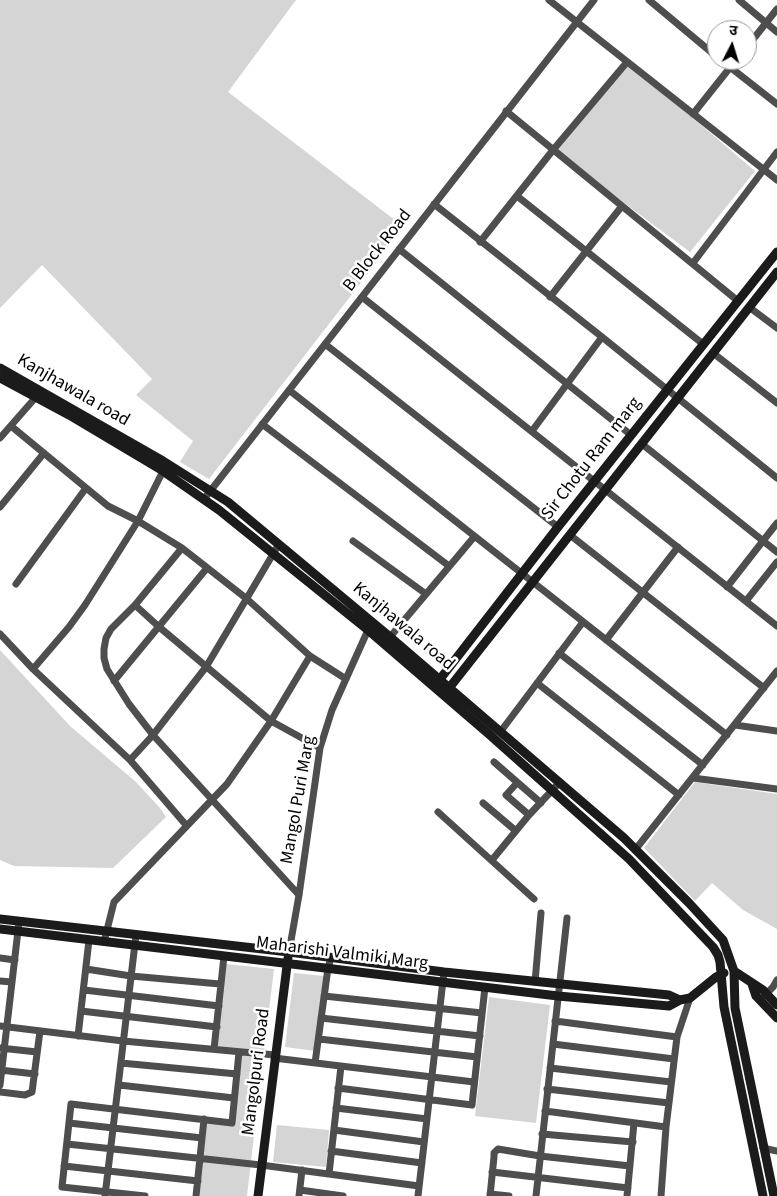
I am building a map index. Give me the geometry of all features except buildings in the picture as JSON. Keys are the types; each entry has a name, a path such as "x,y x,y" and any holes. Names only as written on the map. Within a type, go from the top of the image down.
{"street":[{"path":"549,0 777,180"},
{"name":"B Block Road","path":"204,499 594,0"},
{"path":"648,0 707,49"},
{"path":"739,0 777,32"},
{"path":"757,34 777,9"},
{"path":"480,242 553,150 627,62"},
{"path":"693,114 729,70"},
{"path":"735,70 777,104"},
{"path":"506,111 738,301"},
{"path":"693,263 777,152"},
{"path":"516,196 703,344"},
{"path":"434,204 777,476"},
{"path":"550,297 622,206"},
{"path":"398,249 631,435"},
{"name":"Sir Chotu Ram marg","path":"437,683 558,527 777,252"},
{"name":"Sir Chotu Ram marg","path":"447,692 777,272"},
{"path":"362,297 596,480 606,490 777,626"},
{"path":"750,307 777,328"},
{"path":"532,431 602,337"},
{"path":"325,344 558,527"},
{"path":"713,353 777,403"},
{"name":"Kanjhawala road","path":"0,368 163,461 228,502 390,637 552,792 629,859 714,947 718,955 724,1007 763,1196"},
{"name":"Kanjhawala road","path":"0,378 163,471 204,499 437,683"},
{"path":"289,390 727,735"},
{"path":"0,438 36,397"},
{"path":"262,424 449,566"},
{"path":"11,426 108,506 138,521 182,548 247,599 310,656 346,679"},
{"path":"642,444 777,552"},
{"path":"0,507 44,453"},
{"path":"33,669 85,605 138,521 163,471"},
{"path":"16,584 86,488"},
{"path":"727,586 777,523"},
{"path":"570,535 764,688"},
{"path":"390,637 474,537"},
{"path":"353,541 426,594"},
{"path":"130,760 153,735 206,667 279,544"},
{"path":"182,548 135,605 111,629 106,638 104,658 107,668 129,704 153,735 299,895"},
{"path":"606,640 678,548"},
{"path":"746,601 777,562"},
{"path":"114,681 207,568"},
{"path":"135,605 271,721 320,748"},
{"path":"501,731 583,622"},
{"name":"Mangol Puri Marg","path":"288,952 299,895 320,748 332,710 368,630"},
{"path":"0,634 33,669 130,760 186,825"},
{"path":"560,653 703,765"},
{"path":"104,937 114,902 227,784 271,721 310,656"},
{"path":"635,850 777,671"},
{"path":"537,683 679,795"},
{"name":"Kanjhawala road","path":"447,692 501,731 624,838 717,934 728,951 734,971 735,1008 774,1196"},
{"path":"735,725 777,731"},
{"path":"494,762 541,803"},
{"path":"693,778 777,789"},
{"path":"492,860 529,815 560,782"},
{"path":"517,783 506,795 529,815"},
{"path":"483,803 516,831"},
{"path":"438,812 534,899"},
{"path":"535,982 542,913"},
{"path":"536,1196 567,918"},
{"name":"Maharishi Valmiki Marg","path":"0,919 104,937 135,945 513,991 669,1006 680,1000 690,998 721,974"},
{"path":"0,1085 3,1026 9,1004 19,922"},
{"name":"Maharishi Valmiki Marg","path":"0,929 89,940 136,935 514,980 669,995 680,1000"},
{"path":"106,1194 136,935"},
{"path":"78,1036 89,940"},
{"name":"Mangolpuri Road","path":"258,1196 288,952"},
{"path":"214,1049 224,956"},
{"path":"0,958 14,960"},
{"path":"315,1063 331,958"},
{"path":"86,969 131,976 220,984"},
{"path":"721,974 734,971 752,984 756,996 763,997 777,1005"},
{"path":"418,1196 444,972"},
{"path":"513,991 514,980"},
{"path":"0,981 12,982"},
{"path":"763,997 776,985"},
{"path":"338,1088 472,1105 485,987"},
{"path":"84,990 219,1006"},
{"path":"324,996 440,1010 482,1013"},
{"path":"763,997 777,1018"},
{"path":"661,1196 666,1127 677,1037 690,998"},
{"path":"0,1003 9,1004"},
{"path":"81,1011 217,1027"},
{"path":"321,1018 480,1036"},
{"path":"555,1021 677,1037"},
{"path":"3,1026 78,1036 274,1056 315,1063 474,1082"},
{"path":"0,1092 29,1094 33,1089 40,1031"},
{"path":"318,1039 477,1057"},
{"path":"553,1044 674,1059"},
{"path":"2,1048 37,1052"},
{"path":"145,1196 106,1194 62,1187 71,1104 232,1123 239,1052"},
{"path":"121,1063 237,1074"},
{"path":"329,1174 341,1066"},
{"path":"550,1068 671,1082"},
{"path":"1,1070 35,1074"},
{"path":"119,1085 234,1098"},
{"path":"548,1089 669,1103"},
{"path":"336,1108 427,1120"},
{"path":"545,1111 666,1127"},
{"path":"196,1196 204,1119"},
{"path":"69,1123 202,1138"},
{"path":"627,1196 634,1123"},
{"path":"334,1130 424,1142"},
{"path":"542,1134 632,1142"},
{"path":"67,1144 302,1170 419,1186"},
{"path":"763,1148 777,1151"},
{"path":"509,1196 490,1195 494,1153 498,1149 540,1156 630,1166"},
{"path":"331,1151 422,1163"},
{"path":"64,1166 198,1181"},
{"path":"302,1170 300,1193 343,1196"},
{"path":"492,1172 628,1188"}],"shaded area":[{"path":"0,0 296,0 228,92 404,227 209,479 180,462 193,441 136,395 152,379 42,265 0,308"},
{"path":"627,62 755,171 690,252 553,150"},
{"path":"0,650 70,726 136,782 166,817 113,868 14,866 0,860"},
{"path":"695,782 777,794 777,929 743,910 712,883 695,901 644,848"},
{"path":"226,964 274,969 264,1052 217,1047"},
{"path":"294,973 324,976 315,1051 285,1047"},
{"path":"489,997 550,1005 536,1123 475,1116"},
{"path":"242,1055 263,1058 247,1196 198,1196 207,1117 235,1120"},
{"path":"277,1125 329,1130 326,1167 273,1162"}]}
